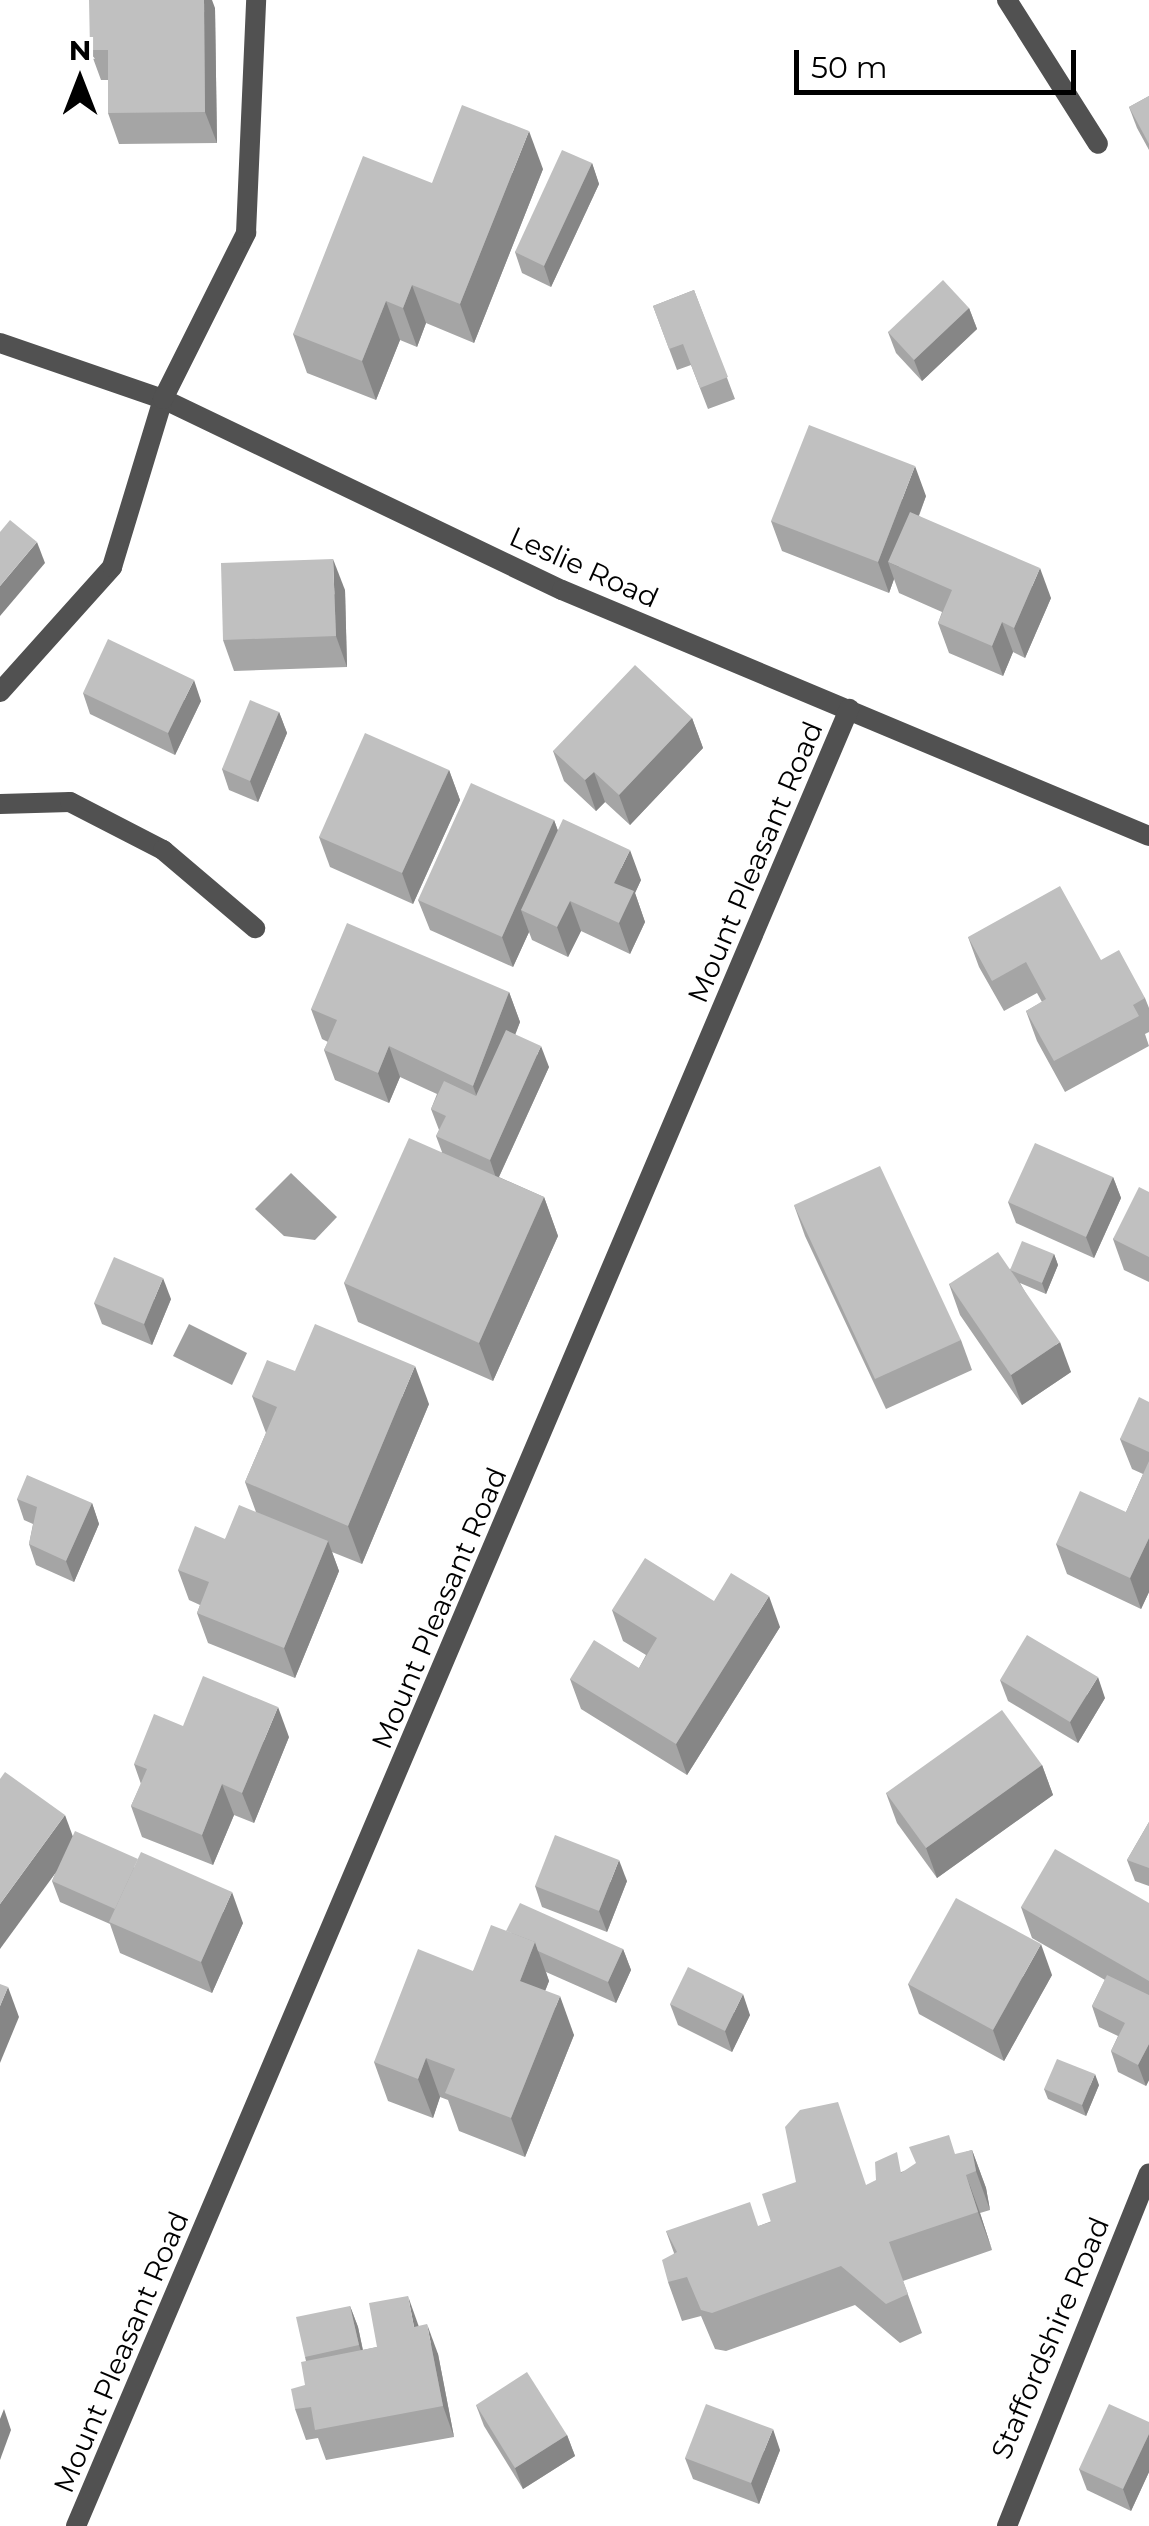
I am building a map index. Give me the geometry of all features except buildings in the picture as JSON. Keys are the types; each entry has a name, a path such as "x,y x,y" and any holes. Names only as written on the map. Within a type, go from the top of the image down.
{"street":[{"path":"0,692 112,566 163,398 252,215 256,0"},
{"path":"1007,0 1098,144"},
{"name":"Leslie Road","path":"0,343 163,398 562,590 1149,836"},
{"name":"Mount Pleasant Road","path":"76,2526 849,709"},
{"path":"0,804 70,802 162,850 255,928"},
{"name":"Staffordshire Road","path":"1007,2526 1149,2173"}],"shaded area":[{"path":"291,1173 337,1217 315,1240 284,1236 255,1209"},
{"path":"189,1324 247,1353 232,1385 173,1356"}]}
